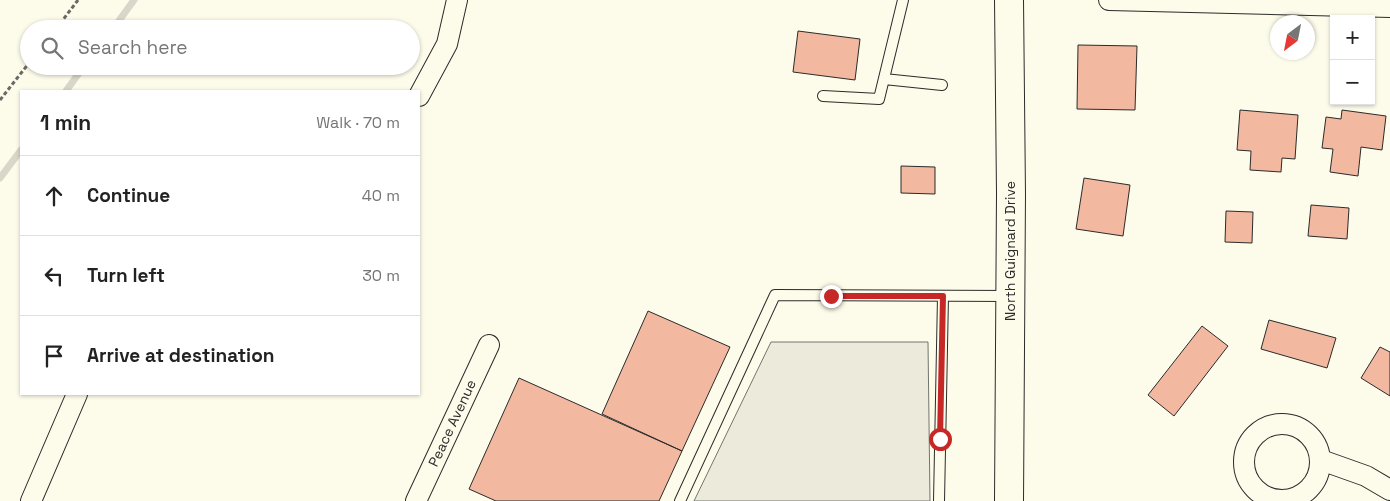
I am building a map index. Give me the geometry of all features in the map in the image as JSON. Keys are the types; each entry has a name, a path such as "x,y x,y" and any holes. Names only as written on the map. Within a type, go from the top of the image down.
{"highway":[{"name":"North Guignard Drive","path":"1009,501 1010,0"}],"street":[{"path":"420,94 447,44 457,0"},
{"path":"1109,0 1390,7"},
{"name":"Peace Avenue","path":"416,501 489,345"},
{"path":"31,501 77,395"},
{"path":"1321,460 1366,476 1390,490"}],"lane":[{"path":"823,96 880,99 903,0"},
{"path":"884,79 942,85"},
{"path":"680,501 775,295 1010,296"},
{"path":"939,501 943,296"}],"path":[{"path":"63,20 78,0"},
{"path":"0,100 20,74"}],"shaded area":[{"path":"771,342 928,342 930,501 694,501"}],"building":[{"path":"798,31 860,39 855,80 793,72"},
{"path":"1078,45 1137,46 1135,110 1077,109"},
{"path":"1240,110 1298,115 1295,159 1282,158 1281,172 1250,170 1251,151 1237,150"},
{"path":"1342,110 1386,116 1382,150 1361,147 1358,176 1330,172 1333,149 1322,148 1326,117 1341,119"},
{"path":"901,166 935,167 935,194 901,193"},
{"path":"1084,178 1130,185 1123,236 1076,229"},
{"path":"1311,205 1349,208 1347,239 1308,236"},
{"path":"1226,211 1253,212 1252,243 1225,242"},
{"path":"648,311 730,347 682,451 602,414"},
{"path":"1269,320 1336,338 1327,368 1261,349"},
{"path":"1202,326 1228,346 1174,416 1148,395"},
{"path":"1380,347 1390,352 1390,396 1361,378"},
{"path":"519,378 682,451 659,501 496,501 469,489"}],"waterway":[{"path":"120,20 134,0"},
{"path":"67,90 78,75"},
{"path":"0,178 20,151"}],"route":[{"path":"831,296 943,296 940,439"}]}
